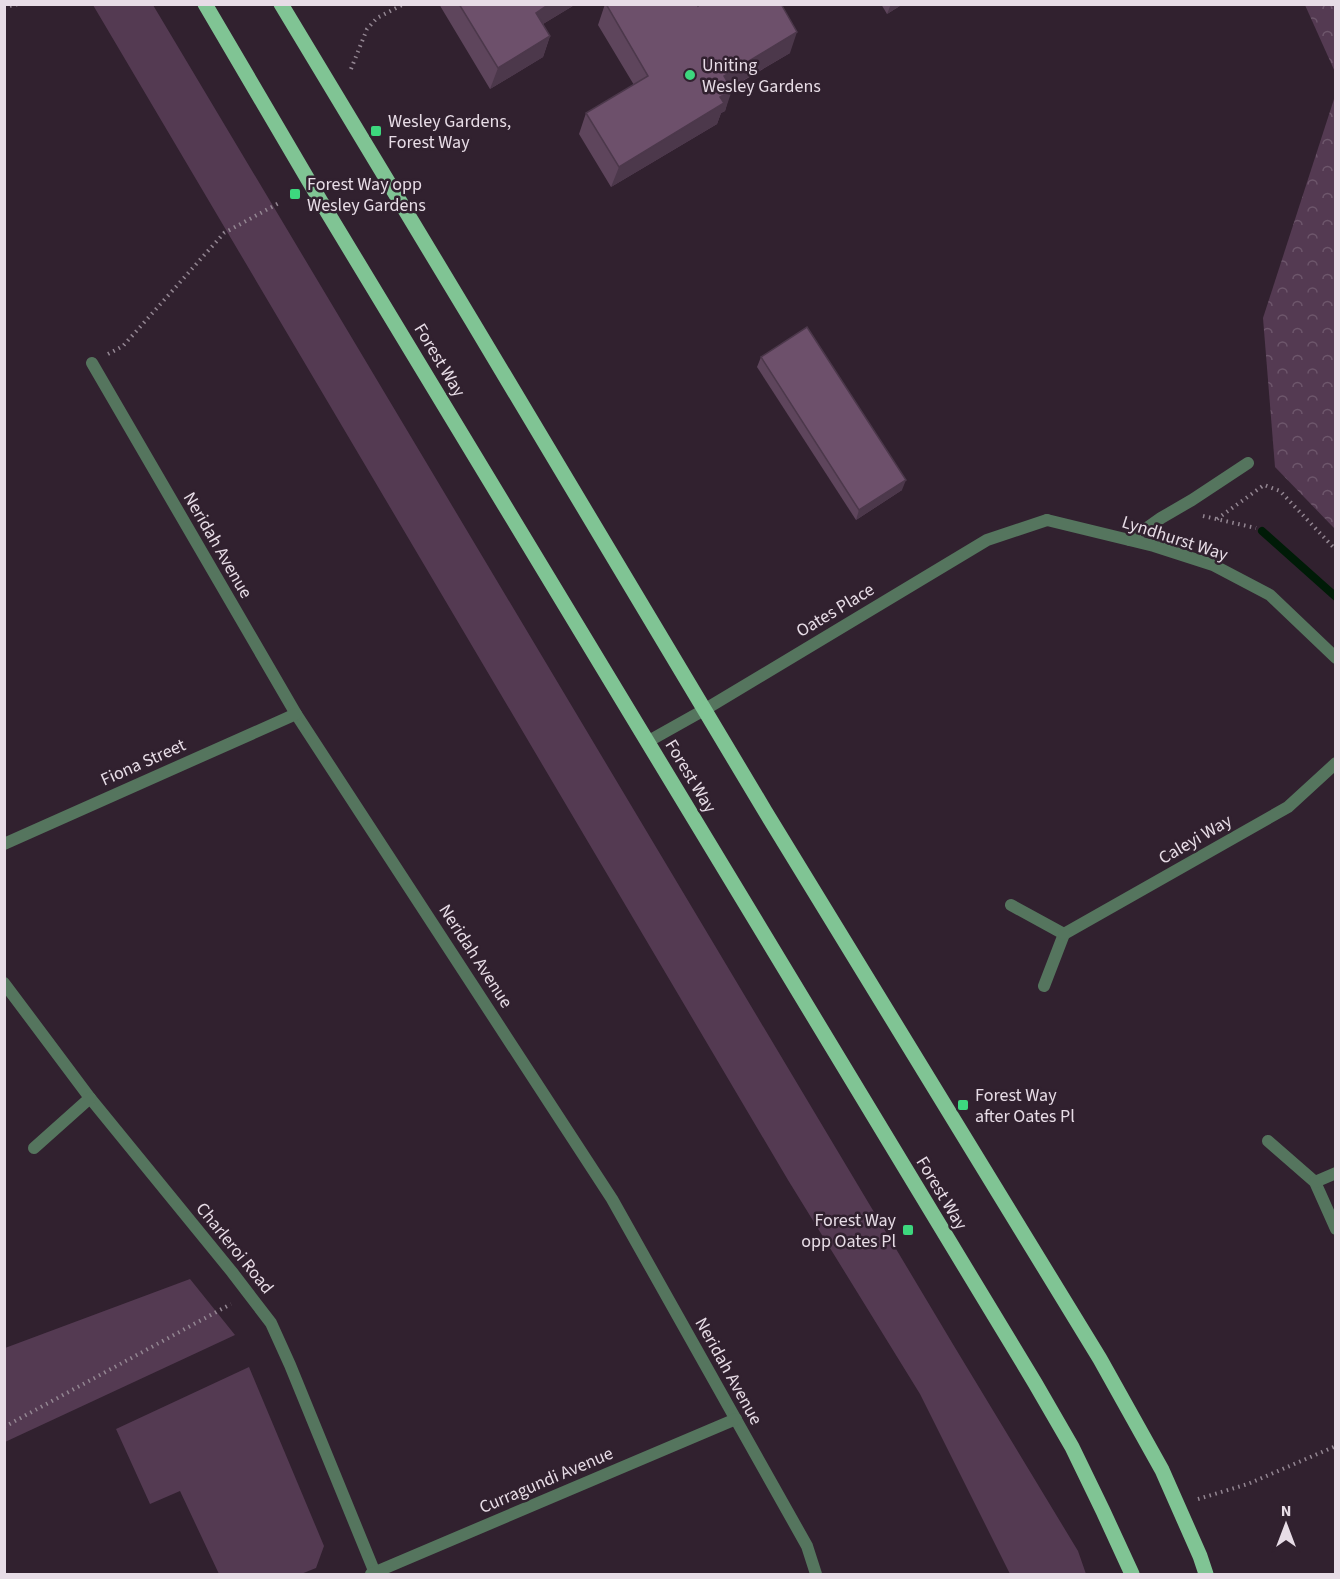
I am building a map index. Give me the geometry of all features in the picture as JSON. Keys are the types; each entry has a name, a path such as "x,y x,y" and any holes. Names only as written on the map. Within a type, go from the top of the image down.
{"main road":[{"name":"Forest Way","path":"205,4 326,210 1066,1438 1104,1511 1132,1575"},
{"path":"281,4 704,710 1100,1359 1162,1470 1200,1556 1206,1575"}],"street":[{"name":"Neridah Avenue","path":"92,363 296,714 612,1199 807,1546 816,1575"},
{"path":"1130,540 1248,463"},
{"name":"Oates Place","path":"647,742 987,540 1047,520"},
{"name":"Lyndhurst Way","path":"1047,520 1154,546 1213,565 1270,595 1335,658"},
{"name":"Fiona Street","path":"4,844 296,714"},
{"name":"Caleyi Way","path":"1064,934 1288,807 1335,763"},
{"path":"1011,905 1064,934 1044,986"},
{"name":"Charleroi Road","path":"4,983 90,1098 250,1294 271,1323 373,1574"},
{"path":"34,1148 90,1098"},
{"path":"1268,1141 1315,1182 1335,1229"},
{"path":"1315,1182 1335,1173"},
{"name":"Curragundi Avenue","path":"373,1574 736,1419"}],"path":[{"path":"4,7 18,4"},
{"path":"351,69 367,29 377,18 404,4"},
{"path":"92,363 123,346 224,233 279,203"},
{"path":"1217,519 1264,485 1280,491 1335,550"},
{"path":"1176,509 1256,528"},
{"path":"4,1427 250,1294"},
{"path":"1177,1504 1248,1484 1335,1446"}],"green space":[{"path":"93,5 153,5 1078,1551 1086,1574 1010,1574 920,1394 788,1180"},
{"path":"1305,5 1335,5 1335,72"},
{"path":"1335,96 1335,529 1275,467 1263,318"},
{"path":"190,1279 235,1335 5,1442 5,1348"},
{"path":"249,1367 324,1546 316,1568 301,1574 219,1574 180,1491 150,1504 116,1429"}],"building":[{"path":"459,4 549,4 536,13 550,36 498,68"},
{"name":"Uniting Wesley Gardens","path":"606,4 697,4 698,6 700,4 781,4 797,32 724,76 732,90 720,97 724,103 619,167 586,113 648,76"},
{"path":"807,327 906,480 859,510 761,357"}],"waterway":[{"path":"1262,531 1336,597"}],"place":[{"name":"Uniting Wesley Gardens","path":"690,75"},
{"name":"Wesley Gardens, Forest Way","path":"376,131"},
{"name":"Forest Way opp Wesley Gardens","path":"295,194"},
{"name":"Forest Way after Oates Pl","path":"963,1105"},
{"name":"Forest Way opp Oates Pl","path":"908,1230"}]}
